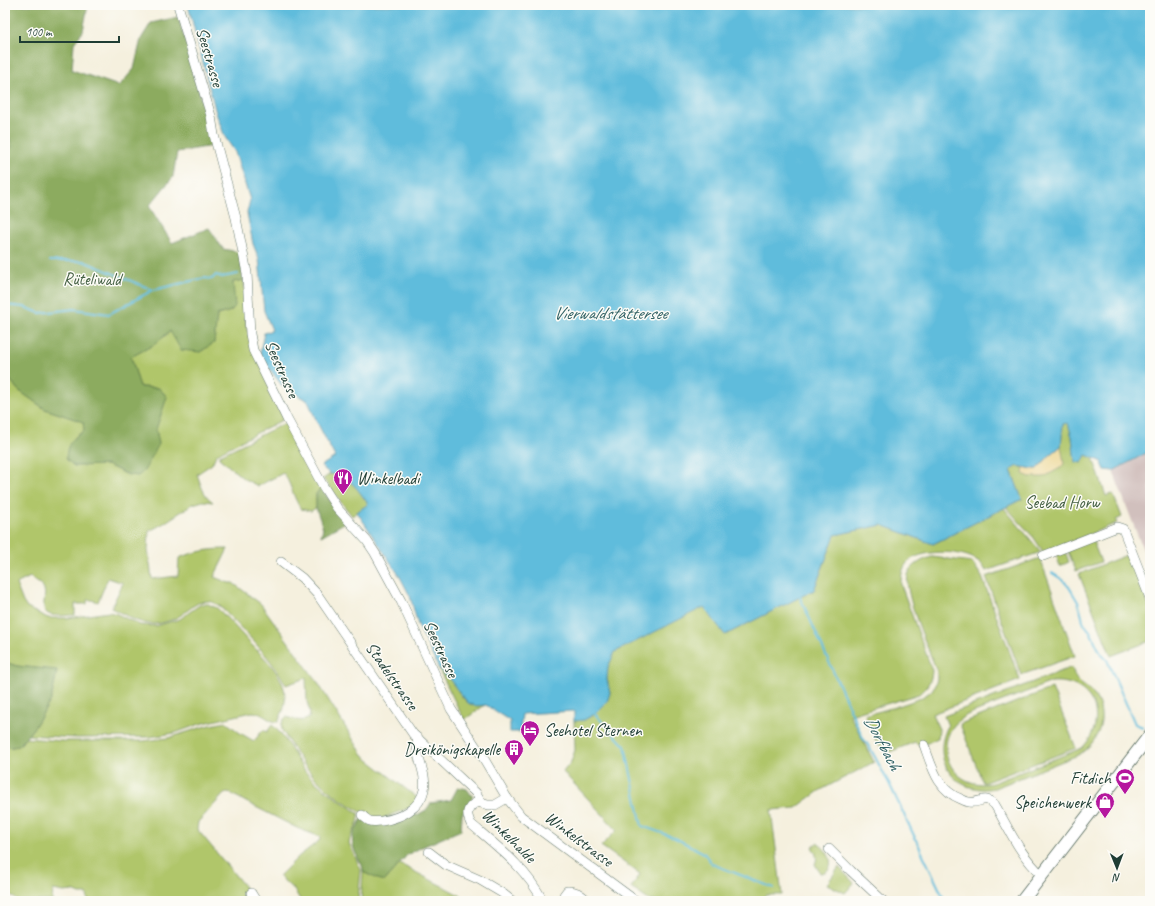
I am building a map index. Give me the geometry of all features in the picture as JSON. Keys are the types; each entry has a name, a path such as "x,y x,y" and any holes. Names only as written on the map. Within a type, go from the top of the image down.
{"main road":[{"path":"1022,901 1150,735"}],"street":[{"name":"Seestrasse","path":"178,5 211,116 214,135 236,218 247,273 250,334 253,350 287,419 323,486 337,508 367,541 383,567 401,601 451,709 484,759 507,798"},
{"path":"1043,556 1120,527 1123,529 1150,598"},
{"name":"Stadelstrasse","path":"281,562 302,578 317,594 413,734 476,793 482,803"},
{"path":"362,815 369,821 396,818 406,814 419,800 424,790 424,779 416,746 418,738"},
{"path":"924,745 937,780 943,788 955,797 970,802 988,800 992,802 999,811 1022,851 1032,865 1042,875"},
{"name":"Winkelhalde","path":"507,798 495,805 477,802 467,811 468,817 471,824 511,857 536,887 543,901"},
{"name":"Winkelstrasse","path":"507,798 521,816 635,901"},
{"path":"830,849 851,872 883,901"},
{"path":"429,852 446,865 480,880 502,893 512,901"},
{"path":"562,901 566,891 572,890 588,901"},
{"path":"251,893 256,901"}],"shaded area":[{"path":"1150,451 1150,568 1113,471"}],"green space":[{"name":"Rüteliwald","path":"5,5 88,5 83,31 74,43 72,70 119,86 134,69 141,39 151,23 178,17 190,55 213,146 177,152 173,177 149,206 172,243 209,228 223,249 239,252 244,280 233,282 235,306 231,311 217,315 214,343 200,352 181,350 170,331 155,344 131,357 140,387 159,388 167,397 156,429 159,444 144,471 138,476 129,475 107,465 74,466 66,459 67,449 70,442 84,431 83,422 45,409 18,390 5,373 5,153 12,147 5,123"},
{"path":"5,123 12,148 5,153"},
{"path":"244,280 246,326 284,419 222,451 216,455 212,464 197,474 205,493 213,502 203,501 193,504 149,531 148,550 152,579 178,576 179,558 203,551 228,549 214,577 229,583 233,583 261,604 318,683 361,752 367,759 419,799 412,807 377,820 349,805 323,786 305,766 283,732 282,724 286,717 295,720 309,718 310,712 307,702 306,678 286,685 280,674 256,644 220,606 214,603 204,601 195,605 178,617 165,622 155,624 143,623 111,608 123,583 108,578 98,602 87,600 87,604 75,604 75,615 57,616 48,614 45,611 45,591 40,584 30,577 16,584 27,608 48,618 68,618 109,612 117,614 140,625 156,626 180,619 202,604 208,604 217,608 270,664 281,681 285,700 283,711 278,722 274,722 256,712 252,712 200,724 175,733 150,737 77,738 28,735 51,700 57,671 17,666 5,662 5,373 18,390 45,409 84,422 84,431 76,436 74,466 107,465 128,475 159,444 156,429 167,397 159,388 140,387 131,357 155,344 171,331 200,352 214,343 217,315 231,311 233,282"},
{"name":"Seebad Horw","path":"1068,423 1072,437 1075,462 1086,455 1093,458 1106,496 1113,494 1122,517 1116,520 1117,523 1044,553 1034,538 1006,507 1022,499 1011,470 1017,466 1038,469 1049,456 1061,446 1063,424"},
{"path":"283,424 287,424 321,488 316,494 316,508 311,511 301,509 283,473 258,486 244,479 219,458 220,455"},
{"path":"330,474 343,476 353,484 368,504 352,516 323,479"},
{"path":"321,488 346,522 321,536 323,528 316,508 316,494"},
{"path":"1004,508 1041,552 986,571 981,563 971,557 944,552 917,556 905,565 901,585 932,670 930,681 919,694 850,715 874,762 819,791 796,808 771,810 782,895 765,895 764,901 650,901 631,888 640,874 601,846 617,830 563,772 571,762 575,750 574,721 584,720 595,714 607,702 610,693 607,679 608,667 615,652 704,606 725,635 814,590 835,535 882,525 933,544"},
{"path":"1092,539 1101,562 1076,571 1067,549"},
{"path":"1065,551 1069,562 1060,566 1056,555"},
{"path":"1129,554 1150,610 1150,641 1111,656 1079,574"},
{"path":"932,557 972,562 982,577 1020,680 932,714 939,729 938,738 921,746 915,742 887,753 877,742 865,715 920,698 932,690 937,680 936,669 913,608 907,583 908,575 911,569 921,561"},
{"path":"1040,558 1075,656 1021,675 986,577"},
{"path":"5,662 17,666 57,670 51,700 35,726 19,746 5,748"},
{"path":"438,667 447,675 466,701 470,704 478,706 485,705 464,720"},
{"path":"1072,667 1077,680 1094,695 1101,712 1101,720 1100,728 1091,744 1078,755 995,788 981,789 969,787 958,781 950,773 942,752 943,739 948,726 944,716","holes":["1052,682 1066,683 1078,687 1086,694 1092,703 1095,714 1095,725 1090,737 1082,748 993,783 977,783 964,779 954,770 948,759 946,747 949,734 956,723 969,714"]},
{"path":"1052,688 1076,748 983,783 960,724"},
{"path":"226,722 240,733 254,741 263,730 267,732 272,725 281,734 304,770 330,794 359,814 358,821 349,843 361,870 358,901 301,901 294,890 279,876 299,856 319,841 321,837 299,829 232,794 227,793 224,794 198,822 197,829 245,887 245,893 251,901 88,901 87,894 80,894 73,891 64,892 53,890 52,901 18,901 5,890 5,748 19,746 25,738 63,741 143,741 168,738 206,726"},
{"path":"458,787 467,789 473,797 462,814 461,830 407,855 384,882 363,872 362,866 353,846 353,837 354,832 363,817 368,821 407,814 417,815 426,810 431,803 451,800"},
{"path":"817,843 827,853 830,861 830,867 828,870 820,873 815,864 816,856 812,847"},
{"path":"400,864 471,901 361,901 363,872 384,882"},
{"path":"839,867 854,883 845,893 827,884"}],"sand":[{"path":"1061,446 1064,463 1062,467 1044,477 1030,477 1023,474 1024,467 1037,469"}],"water":[{"name":"Vierwaldstättersee","path":"188,5 1150,5 1150,451 1113,471 1105,470 1101,461 1086,455 1082,463 1075,462 1072,437 1068,423 1063,424 1061,446 1037,469 1017,466 1011,470 1022,499 933,544 882,525 835,535 814,590 725,635 704,607 615,652 608,667 607,679 610,693 607,702 595,714 584,720 574,721 574,711 522,714 520,732 510,732 510,721 486,705 476,706 468,703 438,667 418,625 410,596 399,575 357,512 368,504 353,484 343,477 330,474 321,466 335,457 308,401 283,387 269,368 263,364 260,353 264,333 272,330 264,311 259,259 253,244 247,213 250,200 235,152 225,137 216,113"}],"waterway":[{"path":"50,261 83,261 153,290"},
{"path":"5,305 24,307 40,313 74,309 109,314 153,290 204,278 212,279 216,275 222,277 238,274"},
{"path":"1052,573 1063,580 1078,602 1084,624 1090,631 1101,654 1107,660 1135,724 1143,727"},
{"name":"Dorfbach","path":"800,597 863,738 874,754 889,783 945,901"},
{"path":"595,714 625,746 642,826 673,837 704,853 712,864 774,888"}],"place":[{"name":"Winkelbadi","path":"343,495"},
{"name":"Seehotel Sternen","path":"530,747"},
{"name":"Dreikönigskapelle","path":"514,766"},
{"name":"Fitdich","path":"1125,795"},
{"name":"Speichenwerk","path":"1105,819"}]}
